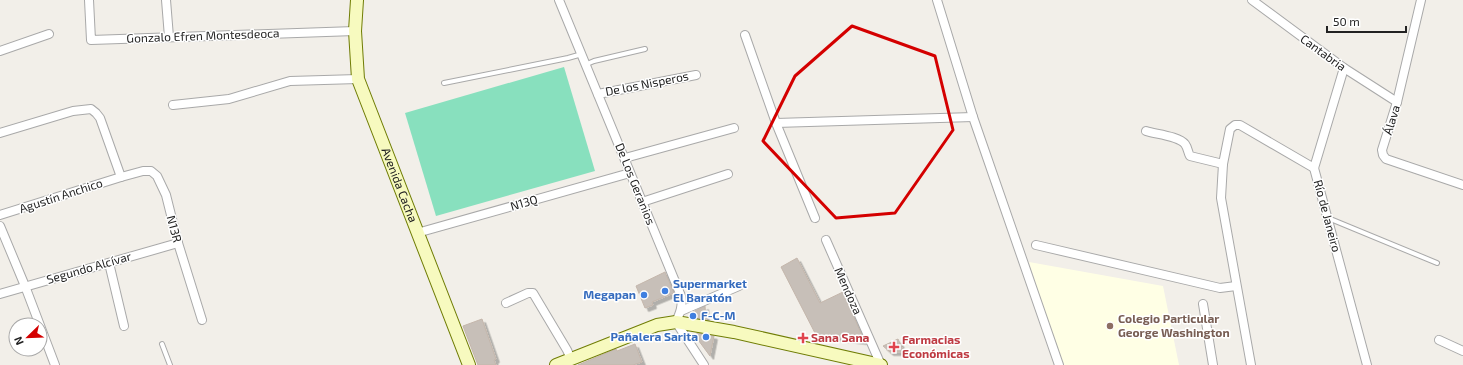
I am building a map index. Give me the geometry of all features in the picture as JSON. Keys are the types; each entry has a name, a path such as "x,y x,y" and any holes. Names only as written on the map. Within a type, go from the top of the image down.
{"street":[{"name":"Gonzalo Efren Montesdeoca","path":"88,0 91,40 169,36 355,31"},
{"path":"166,0 169,36"},
{"name":"Avenida Cacha","path":"357,0 355,31 358,79 469,365"},
{"name":"De Los Geranios","path":"559,0 681,296 681,310 676,322"},
{"path":"937,0 973,117 1059,365"},
{"name":"Cantabria","path":"1252,0 1344,68 1397,102"},
{"name":"Álava","path":"1421,0 1397,102 1382,150 1383,155 1386,159 1463,185"},
{"path":"0,51 49,34"},
{"path":"745,36 776,123 815,218"},
{"name":"Río de Janeiro","path":"1344,68 1314,168 1367,365"},
{"name":"De los Nisperos","path":"598,94 696,75"},
{"path":"173,105 229,100 290,81 358,79"},
{"path":"0,134 73,111 91,109 100,118 121,177"},
{"path":"776,123 973,117"},
{"path":"1251,365 1221,198 1223,164 1230,129 1235,125 1240,125 1314,168"},
{"path":"625,158 734,128"},
{"path":"1146,131 1176,138 1182,141 1185,144 1190,156 1223,164"},
{"name":"N13R","path":"121,177 147,171 151,171 156,174 166,196 178,243 202,320"},
{"name":"N13Q","path":"418,233 630,173"},
{"path":"642,202 728,174"},
{"name":"Agustín Anchico","path":"0,215 121,177"},
{"path":"0,226 56,365"},
{"name":"Mendoza","path":"826,240 881,365"},
{"name":"Segundo Alcívar","path":"0,294 178,243"},
{"path":"1036,245 1220,288 1236,286"},
{"path":"109,263 124,326"},
{"path":"681,310 739,286"},
{"path":"506,303 528,293 533,293 567,350 576,360"},
{"path":"1203,304 1213,365"},
{"path":"556,365 576,360 657,324 676,322 734,332 881,365"},
{"path":"676,322 704,365"},
{"path":"1439,340 1463,351"}],"lane":[{"path":"586,64 645,49"},
{"path":"444,83 582,54"},
{"path":"1328,218 1437,263"},
{"path":"162,344 170,365"}],"highlighted area":[{"path":"852,26 935,56 953,130 895,213 836,218 763,141 795,76"}],"shaded area":[{"name":"Colegio Particular George Washington","path":"1029,262 1163,286 1179,365 1062,365"}],"green space":[{"path":"564,67 595,171 436,216 405,113"}],"building":[{"path":"797,258 820,303 843,292 864,340 863,341 816,335 781,267"},
{"path":"665,272 674,293 652,302 653,305 645,308 636,286"},
{"path":"705,306 706,320 690,317 691,313"},
{"path":"482,319 496,359 494,360 496,365 478,365 463,326"},
{"path":"697,333 714,336 710,356 696,337"},
{"path":"898,339 904,352 890,352 883,346"},
{"path":"635,344 642,362 633,365 578,365 616,349 617,351"}],"place":[{"name":"Supermarket El Baratón","path":"665,291"},
{"name":"Megapan","path":"644,295"},
{"name":"F-C-M","path":"693,316"},
{"name":"Colegio Particular George Washington","path":"1110,326"},
{"name":"Pañalera Sarita","path":"706,337"},
{"name":"Sana Sana","path":"803,338"},
{"name":"Farmacias Económicas","path":"894,347"}]}
